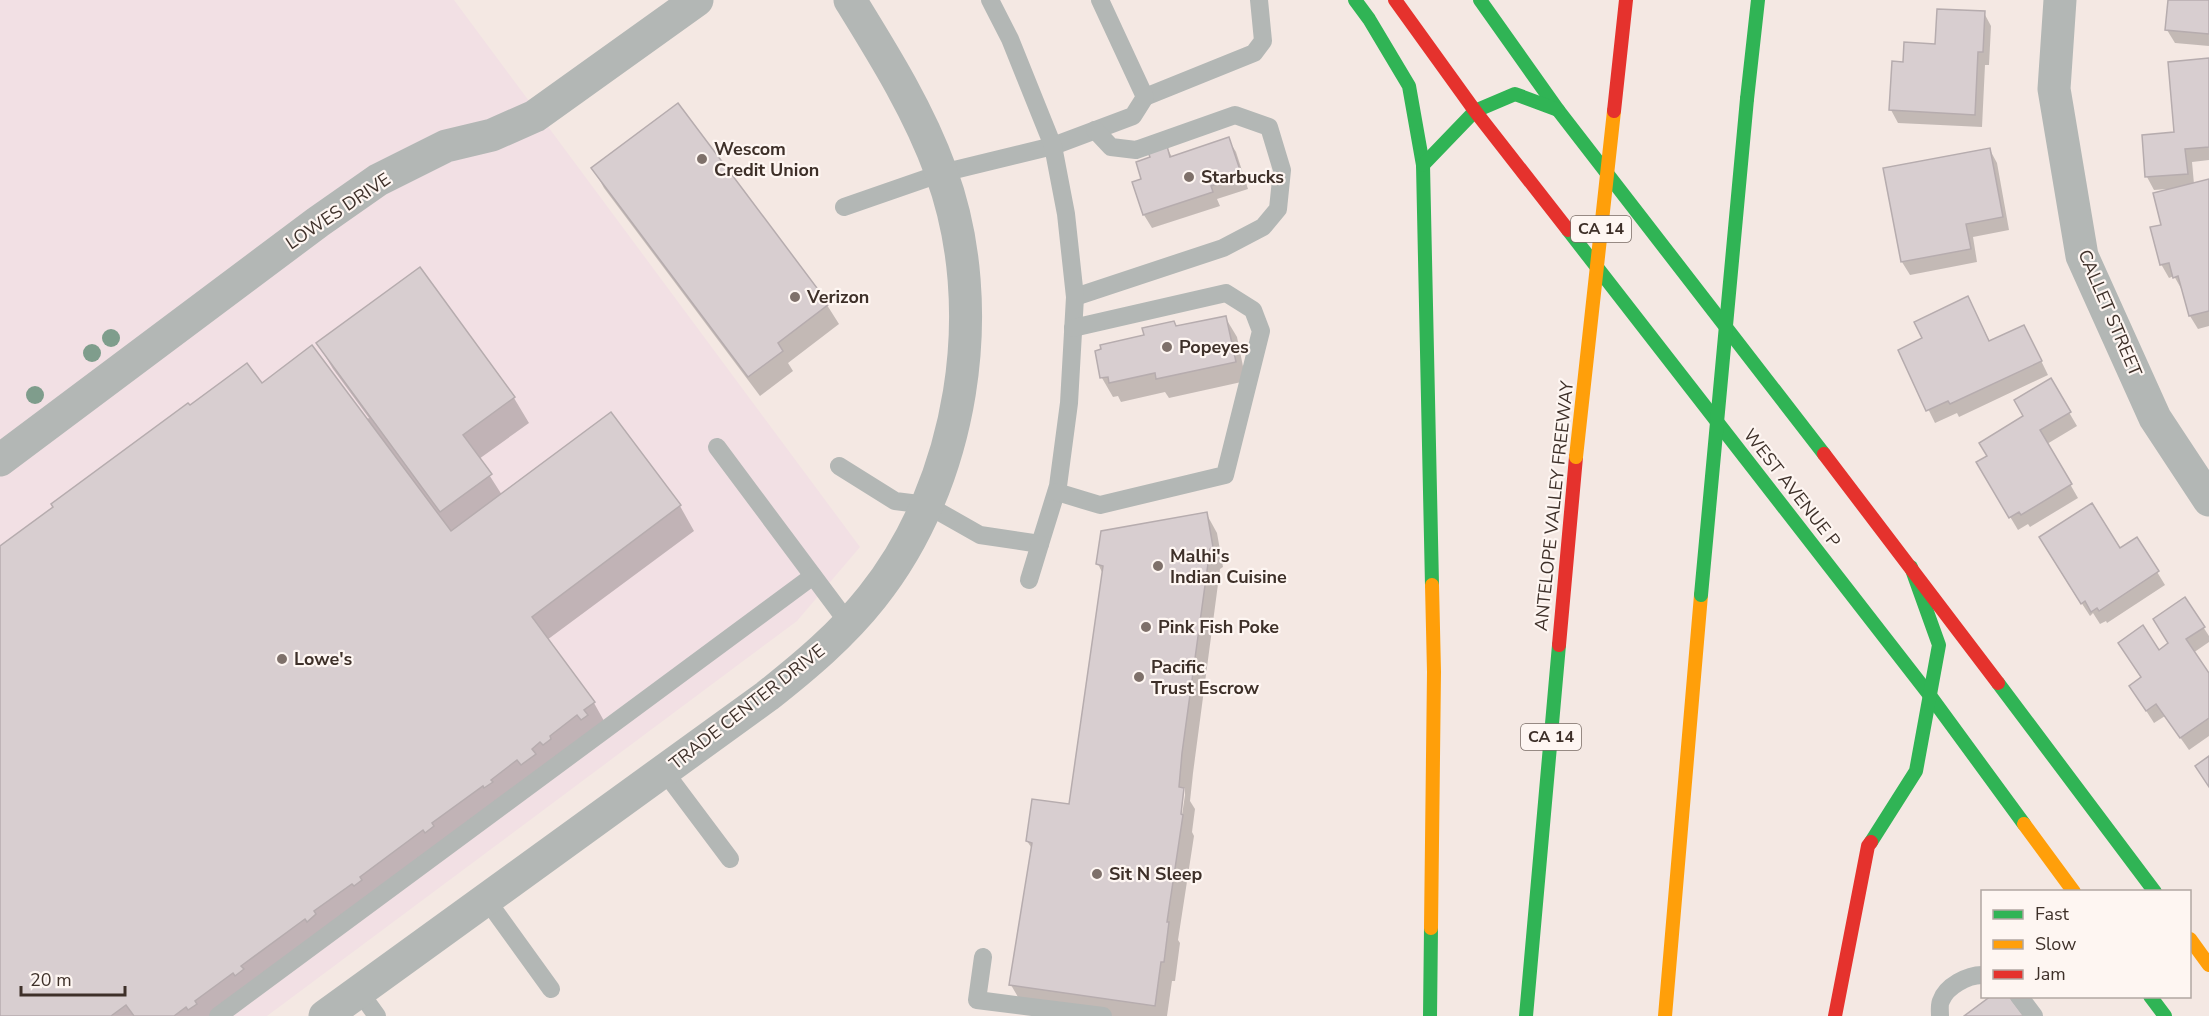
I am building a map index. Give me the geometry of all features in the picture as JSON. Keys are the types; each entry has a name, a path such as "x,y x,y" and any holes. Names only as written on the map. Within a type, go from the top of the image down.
{"main road":[{"path":"1355,0 1409,87 1423,165 1434,672 1430,1016"},
{"name":"WEST AVENUE P","path":"1395,0 1475,111 1931,698 2073,890"},
{"path":"1480,0 1558,110 1911,567 2153,890"},
{"name":"ANTELOPE VALLEY FREEWAY","path":"1526,1016 1576,457 1626,0"},
{"path":"1665,1016 1701,595 1758,0"},
{"path":"1423,165 1475,111 1515,94 1558,110"},
{"path":"1835,1016 1868,846 1916,771 1931,698 1939,645 1911,567"},
{"path":"2191,940 2209,965"},
{"path":"2152,998 2165,1016"}],"street":[{"name":"LOWES DRIVE","path":"0,460 318,222 378,180 446,146 492,135 535,116 698,0"},
{"name":"TRADE CENTER DRIVE","path":"325,1016 368,1004 486,899 807,665 873,597 895,565 927,505 951,434 962,376 966,337 963,267 958,236 942,173 902,87 850,0"},
{"name":"CALLET STREET","path":"2060,0 2054,89 2082,256 2155,418 2209,500"}],"lane":[{"path":"990,0 1010,39 1053,146 1066,214 1075,297 1069,403 1057,492 1029,580"},
{"path":"1100,0 1145,97"},
{"path":"844,207 942,173 1053,146 1133,116 1145,97 1254,53 1263,41 1259,0"},
{"path":"1075,297 1223,248 1263,227 1278,209 1282,170 1269,127 1235,115 1136,150 1111,147 1095,130"},
{"path":"1057,492 1100,505 1225,475 1261,331 1253,310 1226,293 1073,328"},
{"path":"717,447 849,624"},
{"path":"838,466 895,501 927,505 980,535 1040,544"},
{"path":"218,1016 813,576"},
{"path":"664,771 730,859"},
{"path":"486,899 551,989"},
{"path":"983,957 977,1000 1103,1016"},
{"path":"1940,1016 1940,1001 1955,984 1974,975 1981,975"},
{"path":"2020,998 2034,1016"}],"shaded area":[{"path":"0,0 454,0 860,547 797,621 267,1016 0,1016"}],"building":[{"path":"2168,0 2209,0 2209,34 2165,30"},
{"path":"1937,9 1985,11 1983,52 1978,52 1975,115 1889,110 1892,61 1903,62 1904,42 1935,44"},
{"path":"2209,58 2209,147 2185,149 2188,174 2145,177 2142,135 2174,132 2168,62"},
{"path":"678,103 829,304 778,343 783,351 748,377 591,168"},
{"name":"Starbucks","path":"1229,137 1242,176 1211,186 1213,192 1143,215 1132,182 1141,179 1136,162 1150,157 1148,152 1167,146 1170,157"},
{"path":"1990,148 2003,217 1966,224 1971,249 1901,262 1883,168"},
{"path":"2209,179 2209,311 2189,316 2178,276 2173,278 2169,263 2160,265 2150,227 2161,225 2153,193"},
{"path":"420,267 515,397 463,435 492,474 440,512 316,343"},
{"path":"1968,296 1989,341 2024,325 2042,361 1950,404 1948,401 1926,411 1898,350 1922,338 1914,322"},
{"name":"Popeyes","path":"1226,316 1236,362 1156,379 1155,373 1109,383 1108,377 1100,378 1095,351 1101,349 1100,345 1144,335 1142,328 1174,321 1176,326"},
{"name":"Lowe's","path":"312,345 451,531 611,412 681,505 532,617 595,702 584,710 588,715 581,720 577,715 550,736 551,739 543,745 540,742 532,749 536,754 521,765 517,760 491,780 493,782 484,788 483,786 432,823 434,826 425,833 423,830 360,877 362,880 354,886 352,884 314,911 316,914 307,922 305,919 241,966 244,969 235,976 233,973 195,1001 197,1004 188,1010 186,1007 174,1016 134,1016 126,1005 111,1016 0,1016 0,546 53,507 51,504 188,403 190,405 247,363 262,383"},
{"path":"2051,378 2071,412 2040,430 2072,484 2021,515 2019,512 2009,518 1976,462 1987,456 1979,443 2023,416 2014,400"},
{"path":"2092,503 2120,548 2137,537 2159,571 2099,611 2097,608 2091,612 2085,601 2081,604 2039,537"},
{"path":"1207,512 1213,547 1210,549 1182,753 1179,787 1184,788 1181,814 1183,815 1167,922 1169,922 1164,962 1161,962 1155,1006 1009,985 1032,843 1026,841 1032,799 1069,804 1103,566 1096,564 1101,531"},
{"path":"2185,597 2205,627 2186,639 2209,673 2209,718 2180,738 2156,704 2146,711 2129,686 2141,677 2118,643 2143,625 2159,650 2168,643 2153,619"},
{"path":"2209,756 2209,787 2195,766"},
{"path":"1988,998 2010,998 2024,1016 1964,1016"}],"traffic: fast":[{"path":"1355,0 1409,86 1423,165 1432,585"},
{"path":"1480,0 1558,110 1824,454"},
{"path":"1747,99 1758,0"},
{"path":"1423,165 1475,111 1515,94 1558,110"},
{"path":"1701,595 1747,99"},
{"path":"1568,230 1931,697 2024,824"},
{"path":"1871,842 1916,771 1939,645 1911,567"},
{"path":"1526,1016 1559,645"},
{"path":"1998,683 2153,890"},
{"path":"1430,1016 1431,928"},
{"path":"2152,998 2165,1016"}],"traffic: slow":[{"path":"1576,457 1614,111"},
{"path":"1431,928 1434,672 1432,585"},
{"path":"1665,1016 1701,595"},
{"path":"2024,824 2073,890"},
{"path":"2191,940 2209,965"}],"traffic: jam":[{"path":"1395,0 1475,111 1568,230"},
{"path":"1614,111 1626,0"},
{"path":"1824,454 1998,683"},
{"path":"1559,645 1576,457"},
{"path":"1835,1016 1868,846 1871,842"}],"place":[{"name":"Wescom Credit Union","path":"702,159"},
{"name":"Starbucks","path":"1189,177"},
{"name":"Verizon","path":"795,297"},
{"name":"Popeyes","path":"1167,347"},
{"name":"Malhi's Indian Cuisine","path":"1158,566"},
{"name":"Pink Fish Poke","path":"1146,627"},
{"name":"Lowe's","path":"282,659"},
{"name":"Pacific Trust Escrow","path":"1139,677"},
{"name":"Sit N Sleep","path":"1097,874"}]}
